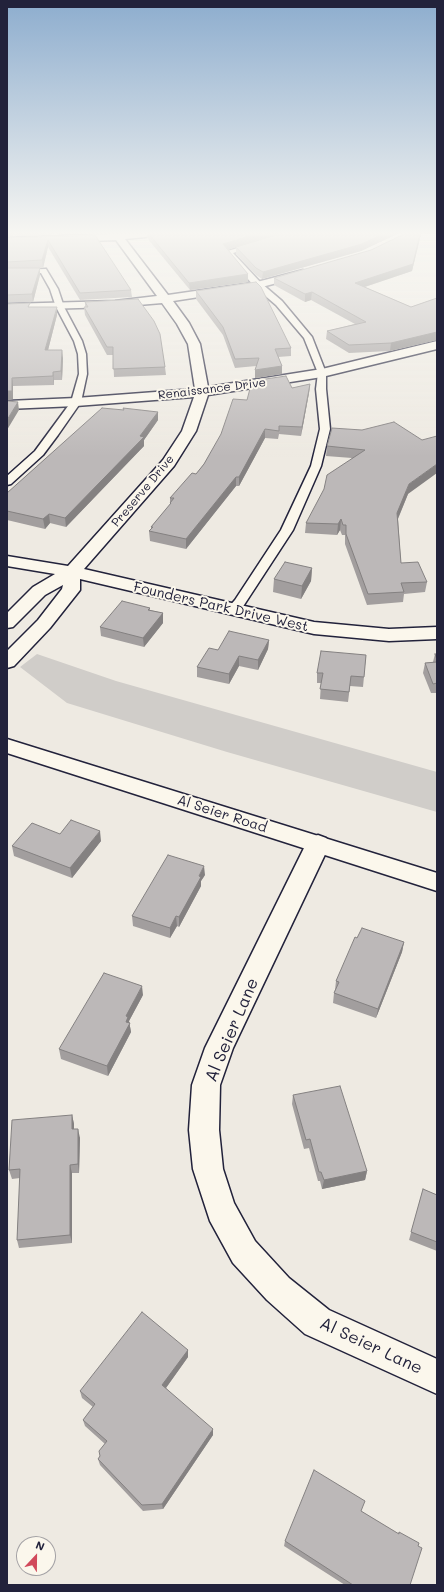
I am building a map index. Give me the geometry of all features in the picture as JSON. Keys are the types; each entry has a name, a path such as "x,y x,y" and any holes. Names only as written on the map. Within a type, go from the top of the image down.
{"street":[{"name":"Preserve Drive","path":"7,623 39,591 72,572 169,463 189,431 202,392 199,367 194,344 183,323 173,308"},
{"name":"Renaissance Drive","path":"7,405 76,402 202,392 322,373 381,360 437,345"},
{"name":"Founders Park Drive West","path":"7,561 72,572 314,628 389,635 437,633"},
{"path":"7,662 44,624 71,590 72,572"},
{"name":"Al Seier Road","path":"7,746 437,882"},
{"name":"Al Seier Lane","path":"318,844 219,1048 206,1085 204,1130 208,1169 221,1210 244,1252 278,1289 317,1322 437,1377"}],"lane":[{"path":"7,482 39,453 55,433 76,402 83,374 82,354 72,326 61,308"},
{"path":"232,610 240,602 287,530 316,466 325,429 321,389 322,373 308,337 284,308"}],"shaded area":[{"path":"37,654 116,681 437,772 437,812 227,752 67,703 20,667"}],"building":[{"path":"7,308 57,308 45,350 62,350 61,371 53,372 53,376 12,378 12,391 7,391"},
{"path":"85,308 145,308 154,321 160,334 165,367 113,369 113,347 107,347"},
{"path":"209,308 271,308 291,348 275,349 282,366 255,370 259,358 235,359 223,327"},
{"path":"341,308 437,308 437,332 391,343 349,345 327,331 366,322"},
{"path":"286,376 292,388 310,384 302,427 279,426 279,431 265,429 239,477 236,477 186,539 149,531 174,498 170,498 192,473 196,474 204,464 221,434 233,399 247,400 252,381"},
{"path":"7,401 18,402 7,420"},
{"path":"102,408 124,410 123,408 158,412 140,436 144,437 65,518 49,514 43,519 7,511 7,493"},
{"path":"394,422 422,440 437,436 437,464 409,484 397,513 401,563 418,562 427,582 401,583 404,592 368,594 346,534 346,525 343,525 341,519 338,524 306,523 324,489 327,475 365,450 327,446 332,428 362,430"},
{"path":"285,562 312,568 302,586 274,579"},
{"path":"122,601 150,608 148,610 163,613 143,638 100,627"},
{"path":"229,631 269,640 258,660 239,656 229,674 197,667 209,648 218,650"},
{"path":"321,651 366,655 364,677 351,676 349,692 320,689 323,673 317,673"},
{"path":"437,662 437,683 433,684 425,663"},
{"path":"71,820 100,831 70,868 12,846 32,823 60,834"},
{"path":"168,855 204,866 199,876 201,877 179,917 176,916 170,928 132,916"},
{"path":"362,928 404,942 378,1009 334,993 339,982 336,981 355,937 357,938"},
{"path":"104,973 142,986 126,1016 128,1017 126,1022 130,1023 107,1066 59,1049"},
{"path":"340,1086 367,1171 324,1180 321,1172 319,1172 310,1139 306,1140 293,1095"},
{"path":"72,1115 72,1129 78,1129 78,1164 70,1165 70,1235 17,1240 20,1169 9,1170 12,1120"},
{"path":"423,1189 437,1195 437,1242 411,1232"},
{"path":"142,1312 188,1350 162,1385 213,1429 162,1504 142,1505 98,1459 100,1456 99,1451 107,1441 83,1420 95,1404 80,1391"},
{"path":"314,1470 365,1501 361,1511 399,1534 399,1532 419,1543 418,1546 422,1548 410,1585 353,1585 285,1541"}]}
